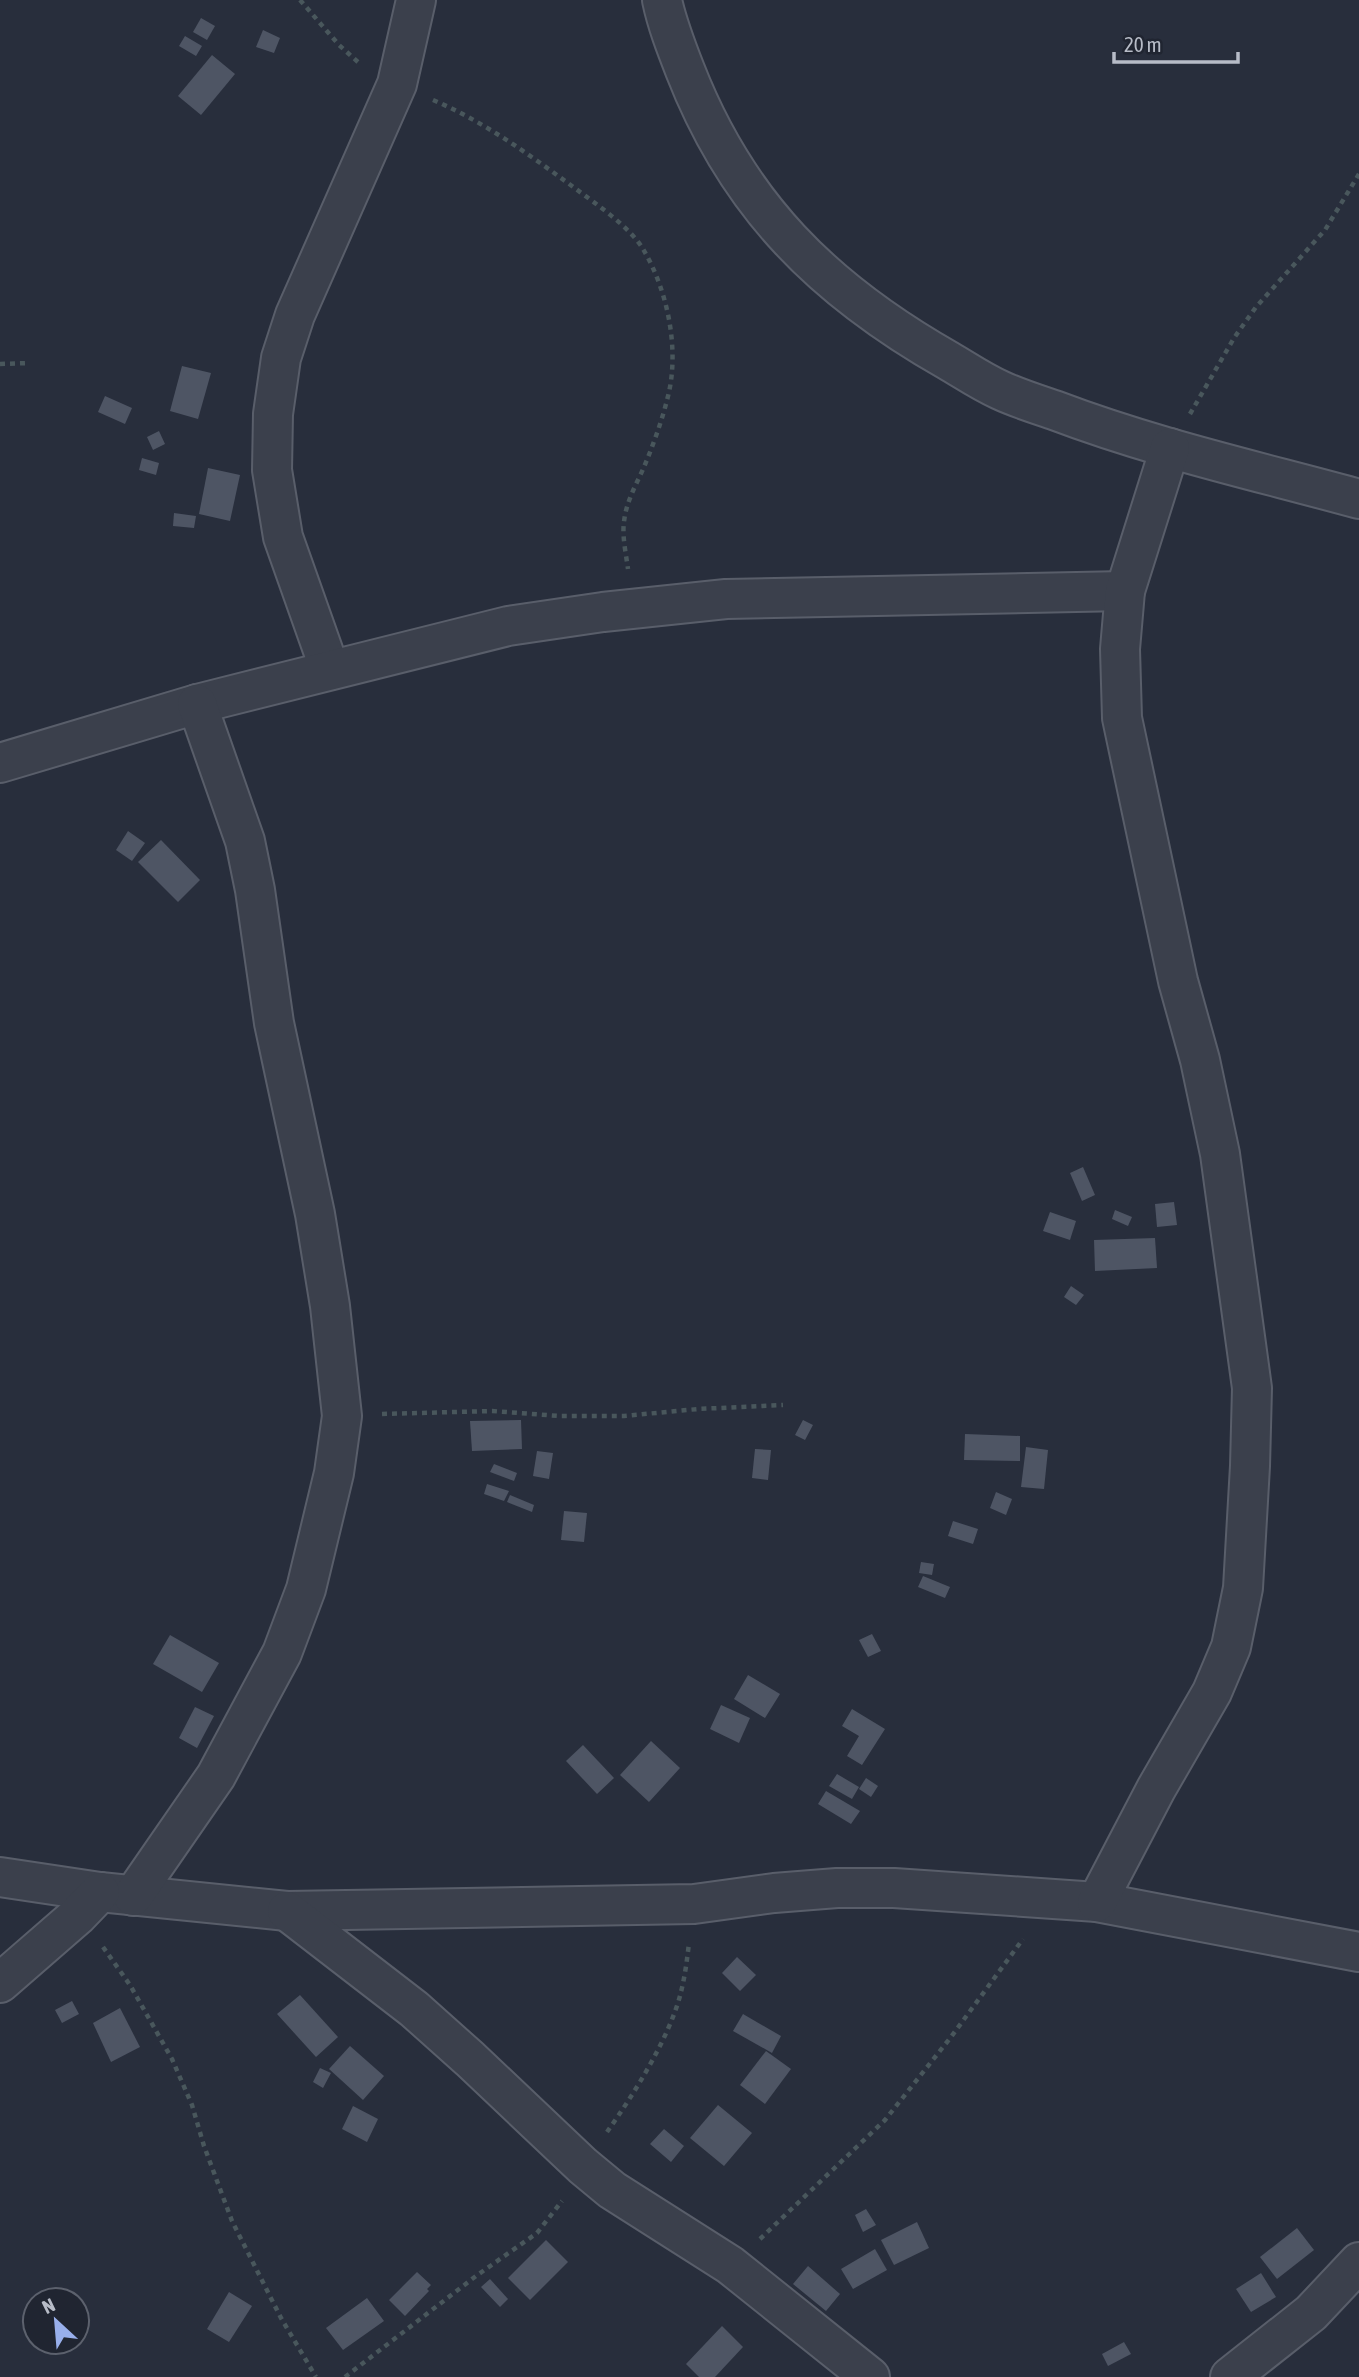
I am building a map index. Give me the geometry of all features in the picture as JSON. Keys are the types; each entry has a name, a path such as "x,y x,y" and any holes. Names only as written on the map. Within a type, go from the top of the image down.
{"street":[{"path":"330,670 283,537 272,470 273,414 281,358 295,315 397,84 416,0"},
{"path":"662,0 667,24 700,108 744,185 801,253 851,297 916,342 999,390 1086,423 1218,463 1359,499"},
{"path":"1097,1902 1156,1789 1212,1692 1231,1647 1243,1588 1251,1453 1250,1375 1220,1154 1200,1060 1178,981 1122,718 1120,649 1125,591 1170,448"},
{"path":"0,763 197,704 508,626 726,598 1125,591"},
{"path":"0,1983 103,1902 216,1776 282,1653 306,1589 334,1474 342,1416 331,1306 320,1240 274,1023 255,890 245,841 197,704"},
{"path":"0,1877 103,1902 288,1911 694,1904 836,1888 894,1888 1097,1902 1359,1952"},
{"path":"288,1911 414,2009 583,2166 649,2215 730,2265 870,2377"},
{"path":"1230,2377 1311,2313 1359,2262"}],"path":[{"path":"300,0 339,44 365,68 456,110 502,137 606,211 642,247 656,275 666,307 673,358 669,390 660,425 629,499 623,524 634,609"},
{"path":"1170,448 1234,338 1256,307 1325,230 1359,174"},
{"path":"0,364 29,363"},
{"path":"342,1416 492,1411 601,1417 783,1405"},
{"path":"730,2265 771,2230 884,2120 951,2037 1052,1899"},
{"path":"103,1902 120,1969 172,2059 192,2105 232,2221 281,2318 316,2377"},
{"path":"345,2377 476,2276 537,2233 559,2207 583,2166 633,2095 670,2023 681,1994 694,1904"}],"building":[{"path":"201,18 215,26 207,40 193,32"},
{"path":"263,30 280,38 274,53 256,47"},
{"path":"185,36 202,46 196,56 179,46"},
{"path":"212,55 235,74 201,115 178,96"},
{"path":"182,366 211,373 198,419 170,411"},
{"path":"105,396 132,408 125,424 98,412"},
{"path":"159,431 165,444 153,450 147,437"},
{"path":"142,458 159,463 156,475 139,470"},
{"path":"208,468 240,475 230,521 199,514"},
{"path":"174,513 196,516 194,528 173,526"},
{"path":"128,831 145,843 132,861 116,850"},
{"path":"161,840 200,880 178,902 138,862"},
{"path":"1083,1167 1095,1195 1082,1201 1070,1173"},
{"path":"1174,1202 1177,1225 1157,1227 1155,1204"},
{"path":"1115,1210 1132,1217 1128,1226 1112,1219"},
{"path":"1050,1212 1076,1221 1070,1240 1043,1231"},
{"path":"1155,1238 1157,1268 1095,1271 1094,1240"},
{"path":"1071,1286 1084,1295 1076,1305 1064,1297"},
{"path":"521,1420 522,1449 472,1451 470,1421"},
{"path":"803,1420 813,1425 805,1440 795,1435"},
{"path":"965,1434 1020,1436 1020,1461 964,1460"},
{"path":"1026,1447 1048,1450 1044,1489 1021,1487"},
{"path":"755,1449 771,1450 768,1480 752,1478"},
{"path":"537,1451 553,1453 549,1479 533,1476"},
{"path":"494,1464 517,1473 514,1481 490,1472"},
{"path":"487,1484 509,1491 504,1501 484,1494"},
{"path":"996,1492 1012,1499 1006,1515 990,1508"},
{"path":"510,1495 534,1505 532,1512 507,1502"},
{"path":"564,1511 587,1513 584,1542 561,1540"},
{"path":"953,1521 978,1529 973,1544 948,1536"},
{"path":"921,1562 934,1564 932,1575 919,1573"},
{"path":"923,1576 950,1587 945,1598 918,1587"},
{"path":"872,1634 881,1651 868,1657 859,1640"},
{"path":"170,1635 219,1663 202,1692 153,1664"},
{"path":"748,1675 780,1694 765,1718 734,1699"},
{"path":"721,1705 750,1718 739,1743 710,1729"},
{"path":"195,1707 214,1716 197,1748 179,1738"},
{"path":"852,1709 885,1729 862,1765 847,1756 859,1736 842,1726"},
{"path":"651,1741 680,1768 649,1802 620,1775"},
{"path":"583,1745 614,1778 597,1794 566,1761"},
{"path":"837,1774 859,1787 852,1799 829,1786"},
{"path":"866,1778 878,1786 871,1797 859,1789"},
{"path":"826,1791 860,1811 851,1824 818,1804"},
{"path":"737,1957 756,1975 740,1991 722,1973"},
{"path":"300,1995 338,2037 316,2057 277,2014"},
{"path":"72,2001 79,2014 62,2023 55,2010"},
{"path":"120,2008 140,2047 111,2062 93,2023"},
{"path":"743,2014 781,2036 772,2053 733,2031"},
{"path":"350,2046 384,2076 363,2100 329,2069"},
{"path":"766,2051 791,2069 765,2104 740,2085"},
{"path":"320,2068 331,2073 323,2088 313,2082"},
{"path":"718,2105 752,2133 724,2166 690,2138"},
{"path":"353,2106 378,2119 367,2142 342,2129"},
{"path":"664,2129 684,2146 671,2162 650,2144"},
{"path":"866,2209 876,2225 863,2232 855,2215"},
{"path":"917,2222 929,2248 894,2265 881,2240"},
{"path":"1297,2228 1314,2250 1277,2279 1260,2257"},
{"path":"546,2240 568,2262 530,2300 508,2278"},
{"path":"875,2249 887,2270 853,2289 841,2269"},
{"path":"808,2266 840,2294 826,2311 793,2284"},
{"path":"417,2272 431,2285 427,2289 429,2291 405,2316 389,2300"},
{"path":"1261,2273 1276,2297 1251,2312 1236,2289"},
{"path":"490,2279 508,2299 500,2307 481,2287"},
{"path":"229,2292 252,2306 229,2342 207,2329"},
{"path":"367,2298 384,2321 343,2350 326,2328"},
{"path":"722,2326 743,2347 715,2377 699,2377 686,2364"},
{"path":"1124,2342 1131,2354 1108,2366 1102,2354"}]}
